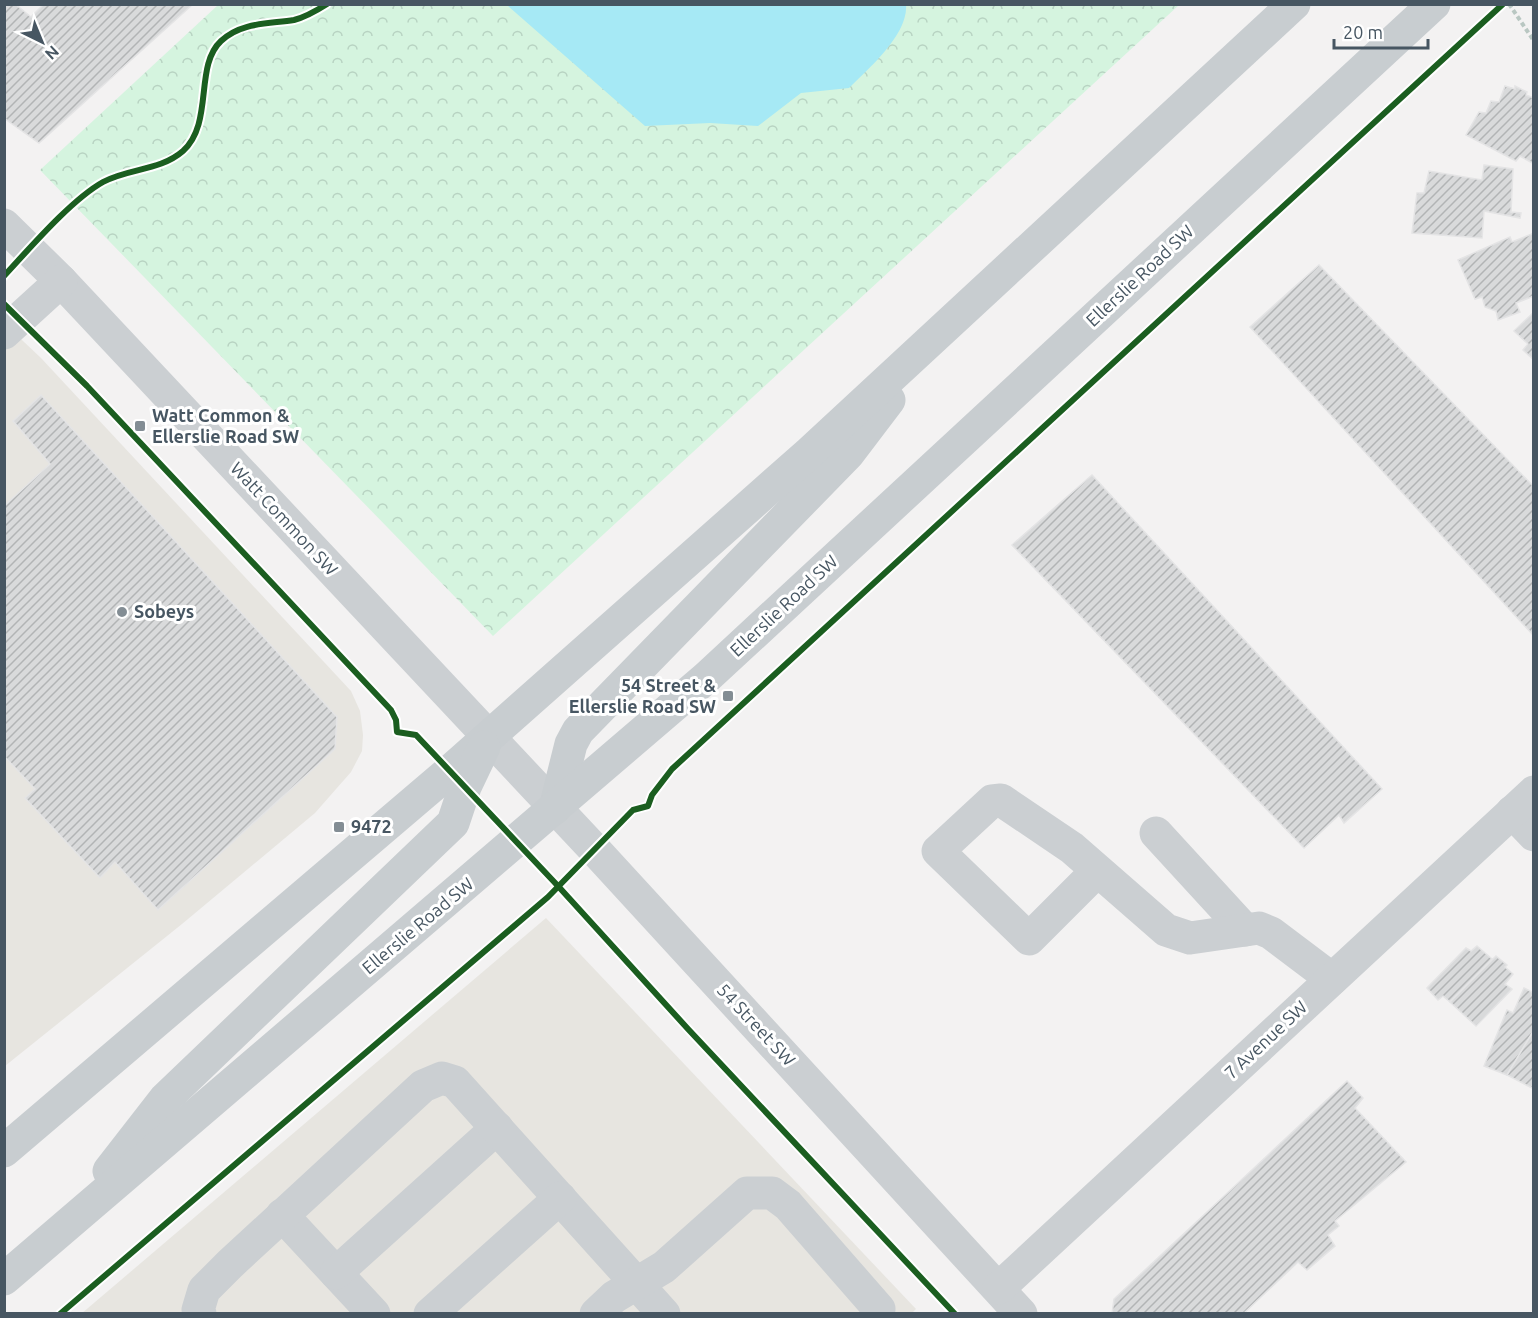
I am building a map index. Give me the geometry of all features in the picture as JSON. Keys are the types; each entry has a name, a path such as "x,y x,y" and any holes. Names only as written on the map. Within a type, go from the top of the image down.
{"main road":[{"path":"6,1150 488,737 809,453 1294,4"},
{"name":"Ellerslie Road SW","path":"4,1279 715,670 1434,4"},
{"path":"555,808 571,744 578,731 848,454 950,323"},
{"path":"68,1225 165,1099 453,823 465,787 488,737"}],"street":[{"name":"Watt Common SW","path":"4,225 61,281 488,737"},
{"path":"4,333 61,281"},
{"name":"54 Street SW","path":"488,737 1022,1314"},
{"path":"1097,871 1029,939 938,851 992,801 1001,800 1072,848 1166,930 1190,938 1259,928 1271,933 1332,979"},
{"name":"7 Avenue SW","path":"999,1288 1332,979 1526,813"},
{"path":"1156,833 1245,930"},
{"path":"200,1314 198,1310 204,1290 423,1086 442,1078 455,1082 664,1314"},
{"path":"336,1273 497,1128"},
{"path":"596,1314 614,1297 664,1267 747,1193 772,1193 788,1205 879,1309 878,1314"},
{"path":"430,1314 560,1198"},
{"path":"282,1215 374,1314"}],"path":[{"path":"1509,4 1533,41"}],"shaded area":[{"name":"Sobeys","path":"4,323 41,358 351,691 360,711 363,735 362,751 351,772 315,813 182,924 5,1066"},
{"path":"546,918 916,1309 911,1314 81,1314"}],"green space":[{"path":"218,5 1179,5 493,636 40,170"}],"water":[{"path":"906,4 901,27 894,39 849,88 801,93 758,126 710,123 645,126 507,5"}],"building":[{"path":"4,4 15,4 31,17 44,4 193,4 39,143 4,118"},
{"path":"1505,86 1515,89 1515,86 1534,98 1534,164 1520,156 1516,161 1466,135 1479,112 1486,113 1491,101 1499,102"},
{"path":"1484,165 1513,169 1511,212 1521,213 1520,218 1484,211 1482,238 1412,233 1417,193 1424,193 1429,171 1482,180"},
{"path":"1534,233 1534,296 1516,303 1520,312 1498,320 1496,311 1485,307 1482,297 1475,299 1458,260 1510,237 1512,242"},
{"path":"1319,265 1534,487 1534,636 1250,327"},
{"path":"1534,312 1534,360 1523,350 1528,344 1514,331"},
{"name":"Sobeys","path":"41,395 337,717 335,749 158,910 115,862 100,878 25,798 35,789 4,756 4,506 50,464 13,421"},
{"path":"1092,475 1382,789 1344,823 1339,815 1304,848 1012,545"},
{"path":"1477,946 1492,959 1450,1002 1443,996 1438,1000 1427,988 1466,948 1471,951"},
{"path":"1496,956 1507,965 1505,967 1513,974 1505,984 1512,989 1476,1026 1450,1002"},
{"path":"1524,988 1534,993 1534,1030 1507,1075 1484,1066 1507,1010 1513,1013"},
{"path":"1534,1030 1534,1089 1507,1075"},
{"path":"1347,1081 1363,1098 1355,1108 1406,1162 1335,1221 1339,1226 1328,1235 1335,1246 1307,1270 1298,1262 1243,1314 1112,1314 1114,1299"}],"cycle path":[{"path":"4,276 51,225 91,190 113,177 154,166 174,158 183,151 198,126 208,65 221,41 237,30 265,23 294,20 311,14 327,4"},
{"path":"60,1314 548,897 633,810 648,806 652,795 672,769 1503,4"},
{"path":"4,304 87,386 391,710 396,720 397,732 416,735 955,1314"}],"place":[{"name":"Watt Common & Ellerslie Road SW","path":"140,426"},
{"name":"Sobeys","path":"122,612"},
{"name":"54 Street & Ellerslie Road SW","path":"728,696"},
{"name":"9472","path":"339,827"}]}
